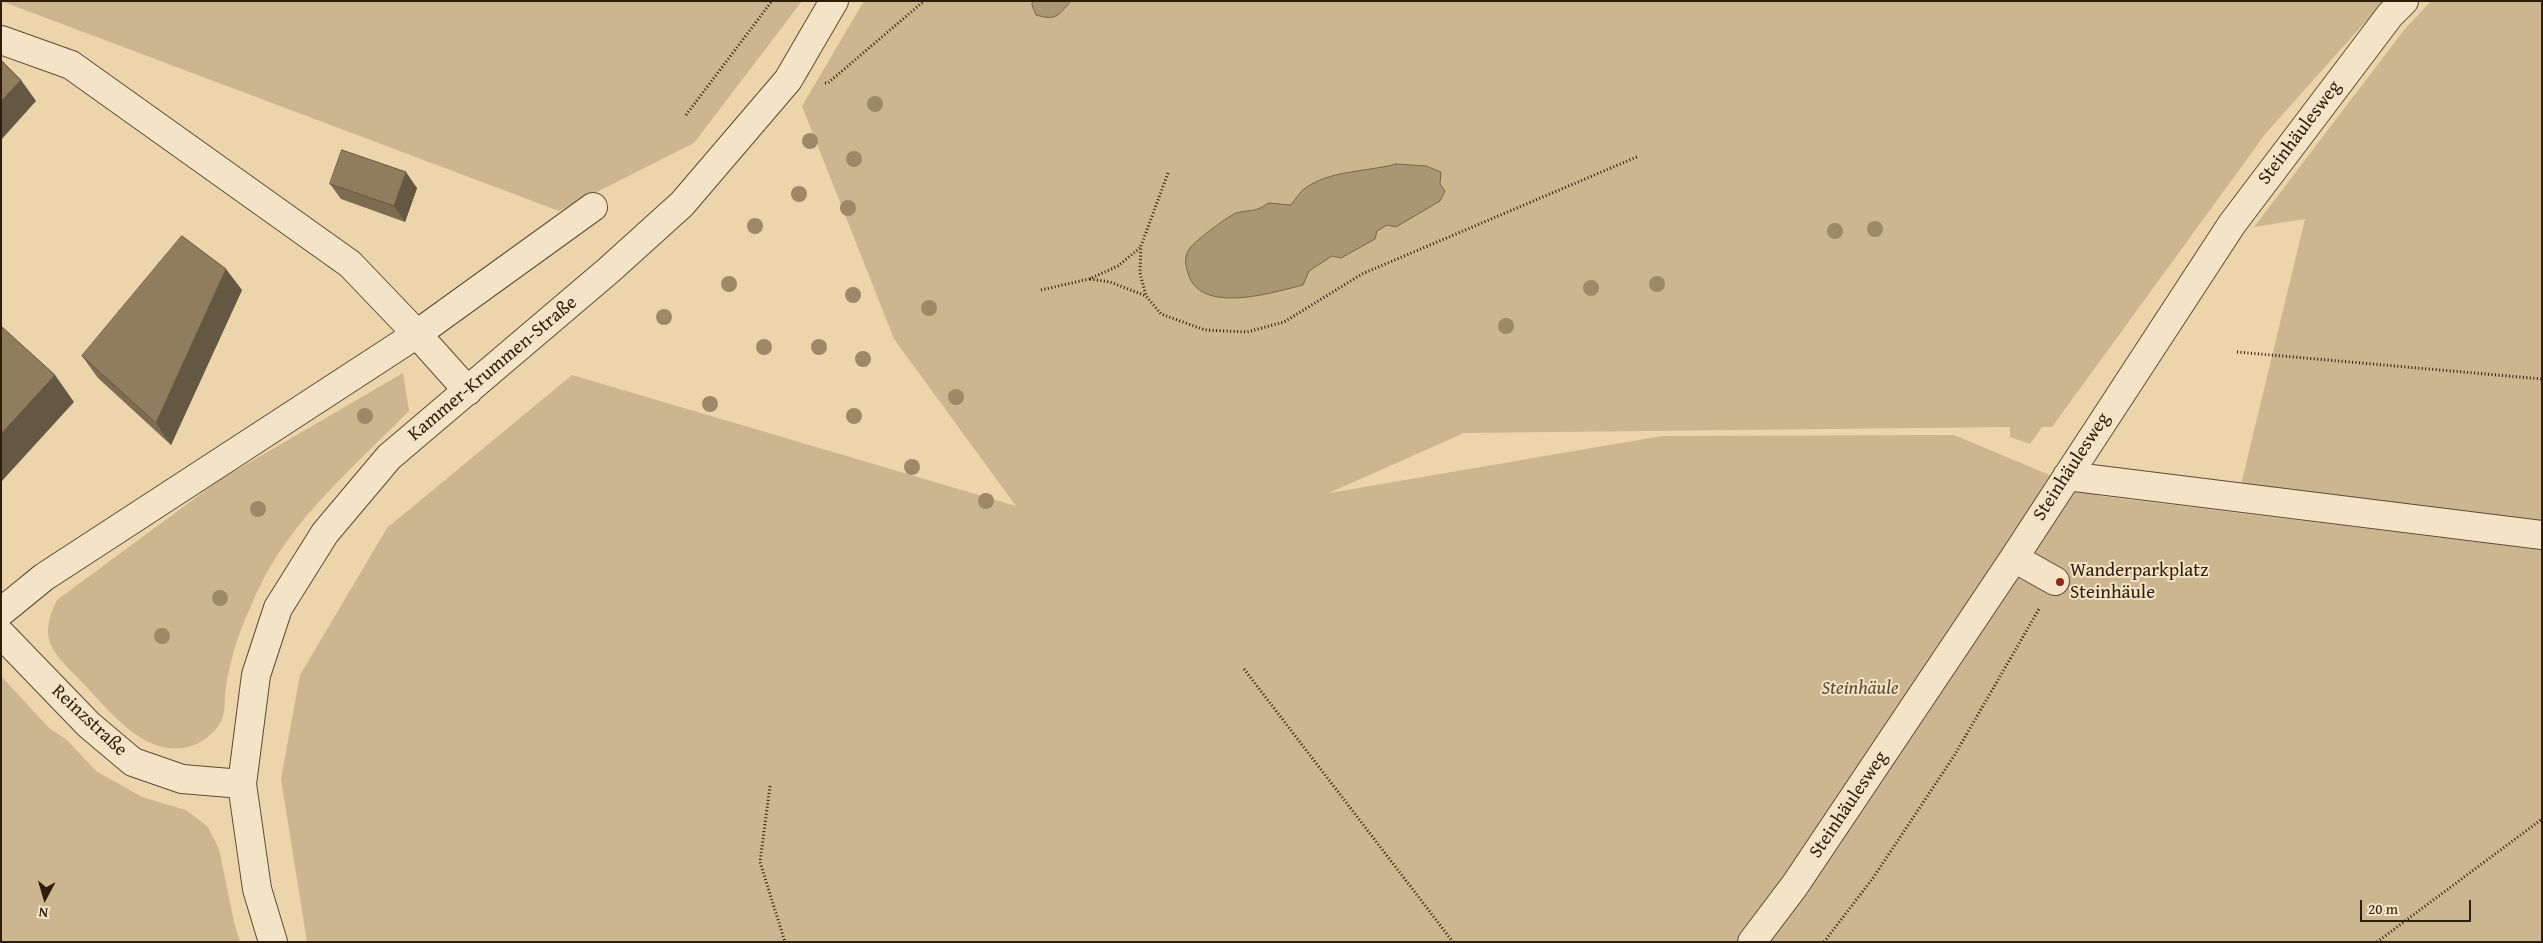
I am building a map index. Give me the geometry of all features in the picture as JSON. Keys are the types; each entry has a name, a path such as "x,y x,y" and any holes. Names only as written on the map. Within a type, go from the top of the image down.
{"street":[{"name":"Kammer-Krummen-Straße","path":"242,784 256,674 278,608 325,533 389,457 468,391 682,204 788,80 834,1"},
{"name":"Steinhäulesweg","path":"1752,942 1795,885 2014,558 2232,224 2390,15 2404,1"},
{"path":"1,40 71,65 350,264 468,391"},
{"path":"1,612 44,577 417,334 593,207"},
{"path":"2066,476 2542,535"},
{"path":"2014,558 2055,581"},
{"name":"Reinzstraße","path":"1,634 89,725 133,762 182,779 242,784"},
{"path":"242,784 256,889 273,942"}],"path":[{"path":"686,115 772,1"},
{"path":"788,80 828,83 924,1"},
{"path":"1168,173 1141,246 1140,273 1146,296 1161,314 1205,330 1247,332 1284,322 1362,274 1640,156"},
{"path":"1041,290 1089,279 1118,266 1141,246"},
{"path":"1089,279 1124,286 1146,296"},
{"path":"2237,352 2542,379"},
{"path":"1824,942 1873,878 1954,756 2055,581"},
{"path":"1244,670 1453,942"},
{"path":"770,786 760,862 785,942"},
{"path":"2377,942 2542,819"}],"green space":[{"path":"1,1 802,1 694,143 559,211"},
{"name":"Steinhäule","path":"864,1 2384,1 2266,133 2052,427 2042,427 2030,444 2010,437 2010,427 1464,433 1329,493 1662,436 1954,435 2100,496 2542,550 2542,942 307,942 281,779 300,675 387,528 572,375 1016,506 894,339 802,106"},
{"path":"2431,1 2542,1 2542,524 2240,489 2305,219 2254,227 2404,30"},
{"path":"403,373 409,411 304,519 275,559 257,592 237,641 227,679 223,715 220,724 208,737 193,745 171,748 155,745 126,727 54,651 48,634 48,624 57,600 221,479"},
{"path":"1,676 49,728 67,740 96,771 142,797 186,810 208,827 219,849 240,942 1,942"}],"shaded area":[{"path":"1033,1 1071,1 1059,14 1048,17 1036,15 1032,5"},
{"path":"1396,164 1426,166 1441,172 1440,184 1445,191 1440,201 1396,227 1387,225 1377,231 1375,239 1341,258 1332,256 1309,271 1303,285 1257,296 1239,298 1222,298 1207,294 1195,286 1186,266 1188,251 1205,234 1232,215 1256,210 1268,203 1291,205 1304,189 1325,178"}],"building":[{"path":"1,60 21,80 1,101"},
{"path":"342,150 406,172 394,206 330,184"},
{"path":"182,236 226,269 156,423 82,356"},
{"path":"1,326 55,375 1,434"}],"place":[{"name":"Wanderparkplatz Steinhäule","path":"2060,582"}]}
